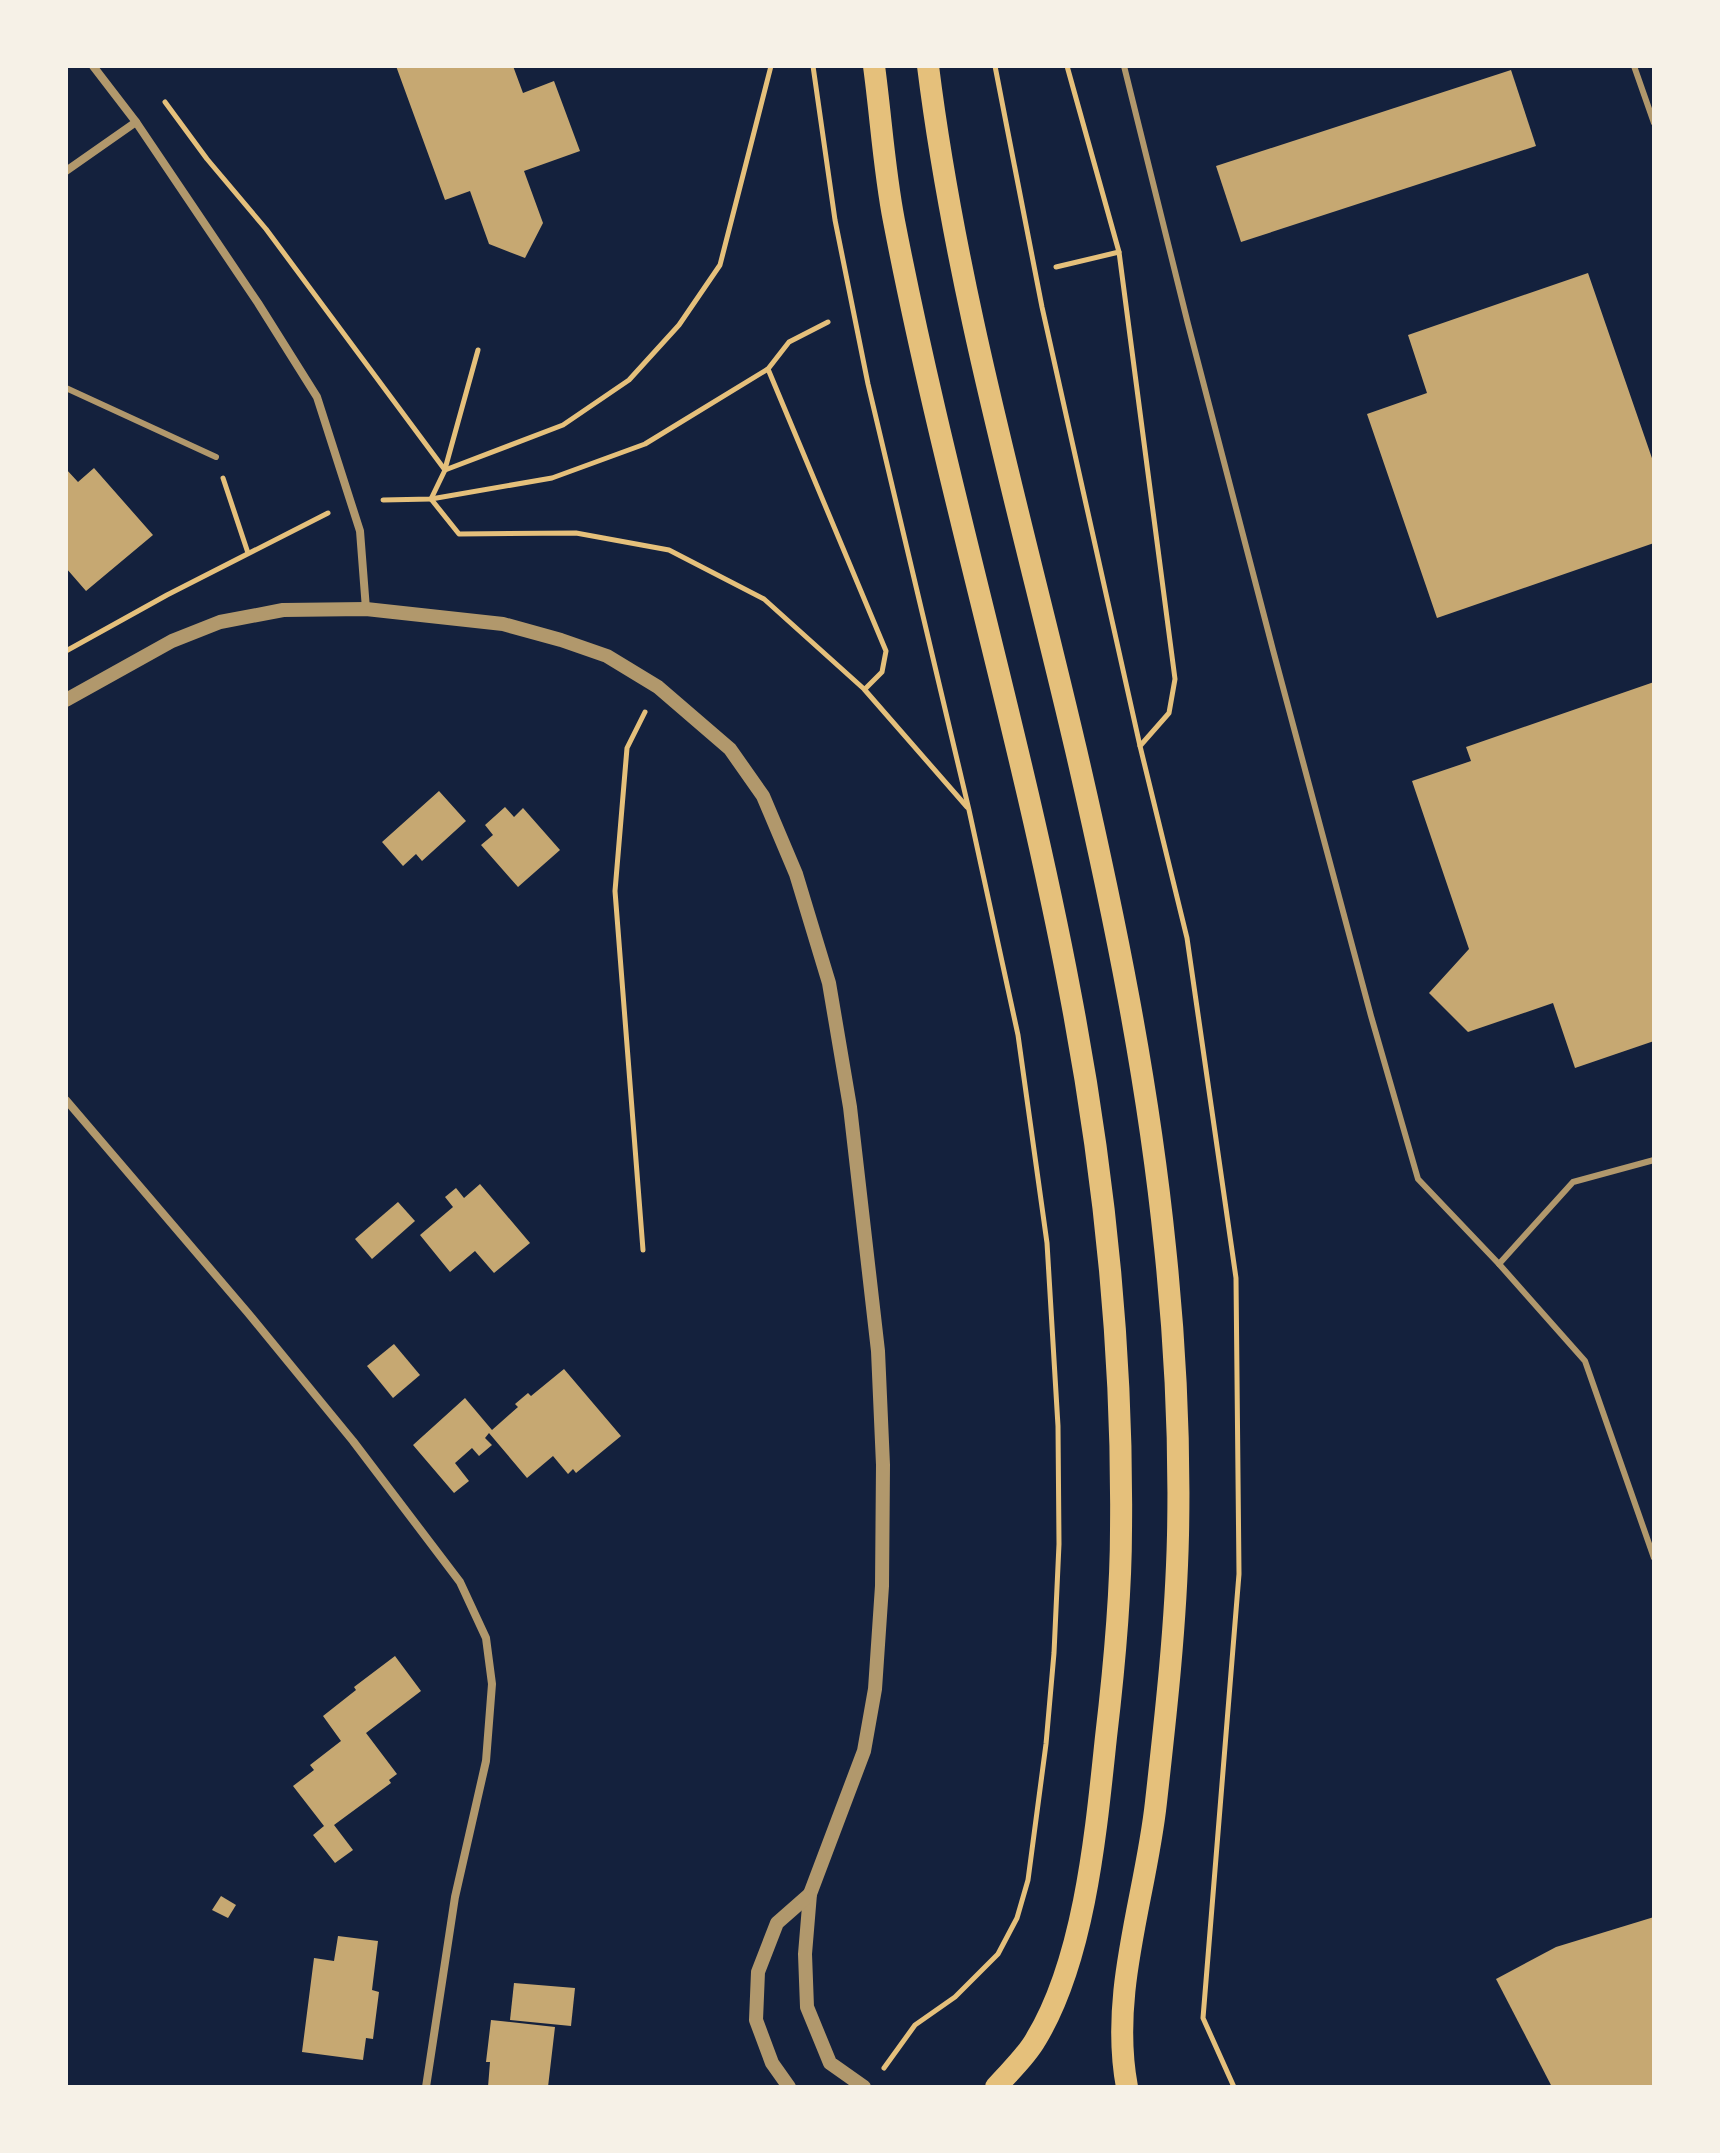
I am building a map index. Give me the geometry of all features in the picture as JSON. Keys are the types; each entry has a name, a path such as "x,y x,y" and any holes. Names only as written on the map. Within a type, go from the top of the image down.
{"highway":[{"path":"874,66 893,217 956,497 1020,760 1071,994 1109,1253 1118,1382 1121,1532 1113,1671 1099,1804 1071,1959 1053,2009 1033,2045 996,2087"},
{"path":"928,66 949,208 976,335 1076,748 1127,984 1165,1247 1175,1380 1178,1533 1170,1676 1155,1811 1122,2010 1121,2050 1127,2087"}],"street":[{"path":"93,66 136,122 317,397 360,531 366,609"},
{"path":"66,171 136,122"},
{"path":"66,700 172,641 220,622 283,610 366,609 503,624 607,656 658,687 730,749 763,796 796,874 829,983 850,1107 878,1351 883,1465 882,1586 875,1689 864,1751 810,1894 805,1954 807,2007 830,2063 864,2087"},
{"path":"66,1100 353,1441 460,1582 486,1638 492,1684 486,1761 455,1897 426,2087"},
{"path":"789,2087 772,2063 756,2020 758,1972 777,1923 810,1894"}],"lane":[{"path":"1124,66 1269,635 1418,1179 1585,1361 1654,1558"},
{"path":"1634,66 1654,123"},
{"path":"66,388 216,457"},
{"path":"1499,1264 1573,1182 1654,1160"}],"path":[{"path":"445,470 563,425 629,380 679,325 720,265 771,66"},
{"path":"813,66 835,220 868,384 969,810 1018,1035 1047,1243 1058,1426 1059,1544 1054,1653 1037,1823 1028,1880 1017,1918 998,1954 955,1997 915,2025 884,2069"},
{"path":"995,66 1042,307 1140,746 1187,938 1236,1278 1239,1574 1203,2018 1234,2087"},
{"path":"1067,66 1119,252 1175,679 1169,713 1140,746"},
{"path":"165,102 207,159 266,229 445,470"},
{"path":"1056,267 1119,252"},
{"path":"383,500 431,499 552,478 645,444 768,369 789,342 828,322"},
{"path":"431,499 445,470 478,350"},
{"path":"768,369 886,651 882,672 864,689"},
{"path":"216,457 248,553"},
{"path":"431,499 459,534 576,533 669,550 764,599 864,689 969,810"},
{"path":"66,651 329,512"},
{"path":"643,1250 615,891 627,748 658,687"}],"building":[{"path":"396,66 513,66 523,93 554,81 580,151 524,171 543,223 525,258 489,244 470,191 445,200"},
{"path":"1511,70 1536,146 1241,242 1216,166"},
{"path":"1588,273 1654,464 1654,543 1437,618 1367,414 1427,393 1408,335"},
{"path":"94,468 153,535 86,591 66,568 66,469 78,482"},
{"path":"1654,682 1654,1041 1575,1068 1553,1003 1468,1032 1429,993 1469,949 1412,781 1471,761 1466,747"},
{"path":"439,791 466,821 422,861 416,854 403,866 382,842"},
{"path":"505,807 514,817 523,808 560,850 518,887 481,845 493,835 485,825"},
{"path":"480,1184 530,1243 494,1273 475,1251 450,1272 420,1235 453,1207 445,1197 456,1188 464,1198"},
{"path":"398,1202 415,1221 372,1259 355,1239"},
{"path":"394,1344 420,1375 393,1398 367,1366"},
{"path":"564,1369 621,1436 576,1473 573,1469 568,1474 553,1456 527,1478 489,1433 485,1438 492,1445 479,1456 472,1448 455,1463 469,1481 454,1493 413,1445 465,1398 492,1430 518,1407 515,1404 528,1393 531,1396"},
{"path":"395,1656 421,1691 366,1733 397,1774 389,1780 391,1783 334,1825 353,1850 335,1863 313,1835 324,1826 293,1786 314,1770 310,1765 341,1741 323,1716 356,1690 354,1687"},
{"path":"221,1896 236,1905 228,1918 212,1910"},
{"path":"1654,1917 1654,2087 1552,2087 1496,1979 1556,1947"},
{"path":"338,1936 378,1941 372,1990 379,1992 373,2039 366,2038 363,2060 302,2052 314,1958 334,1961"},
{"path":"514,1983 575,1988 571,2026 510,2020"},
{"path":"491,2020 555,2027 548,2087 488,2087 490,2062 486,2062"}]}
